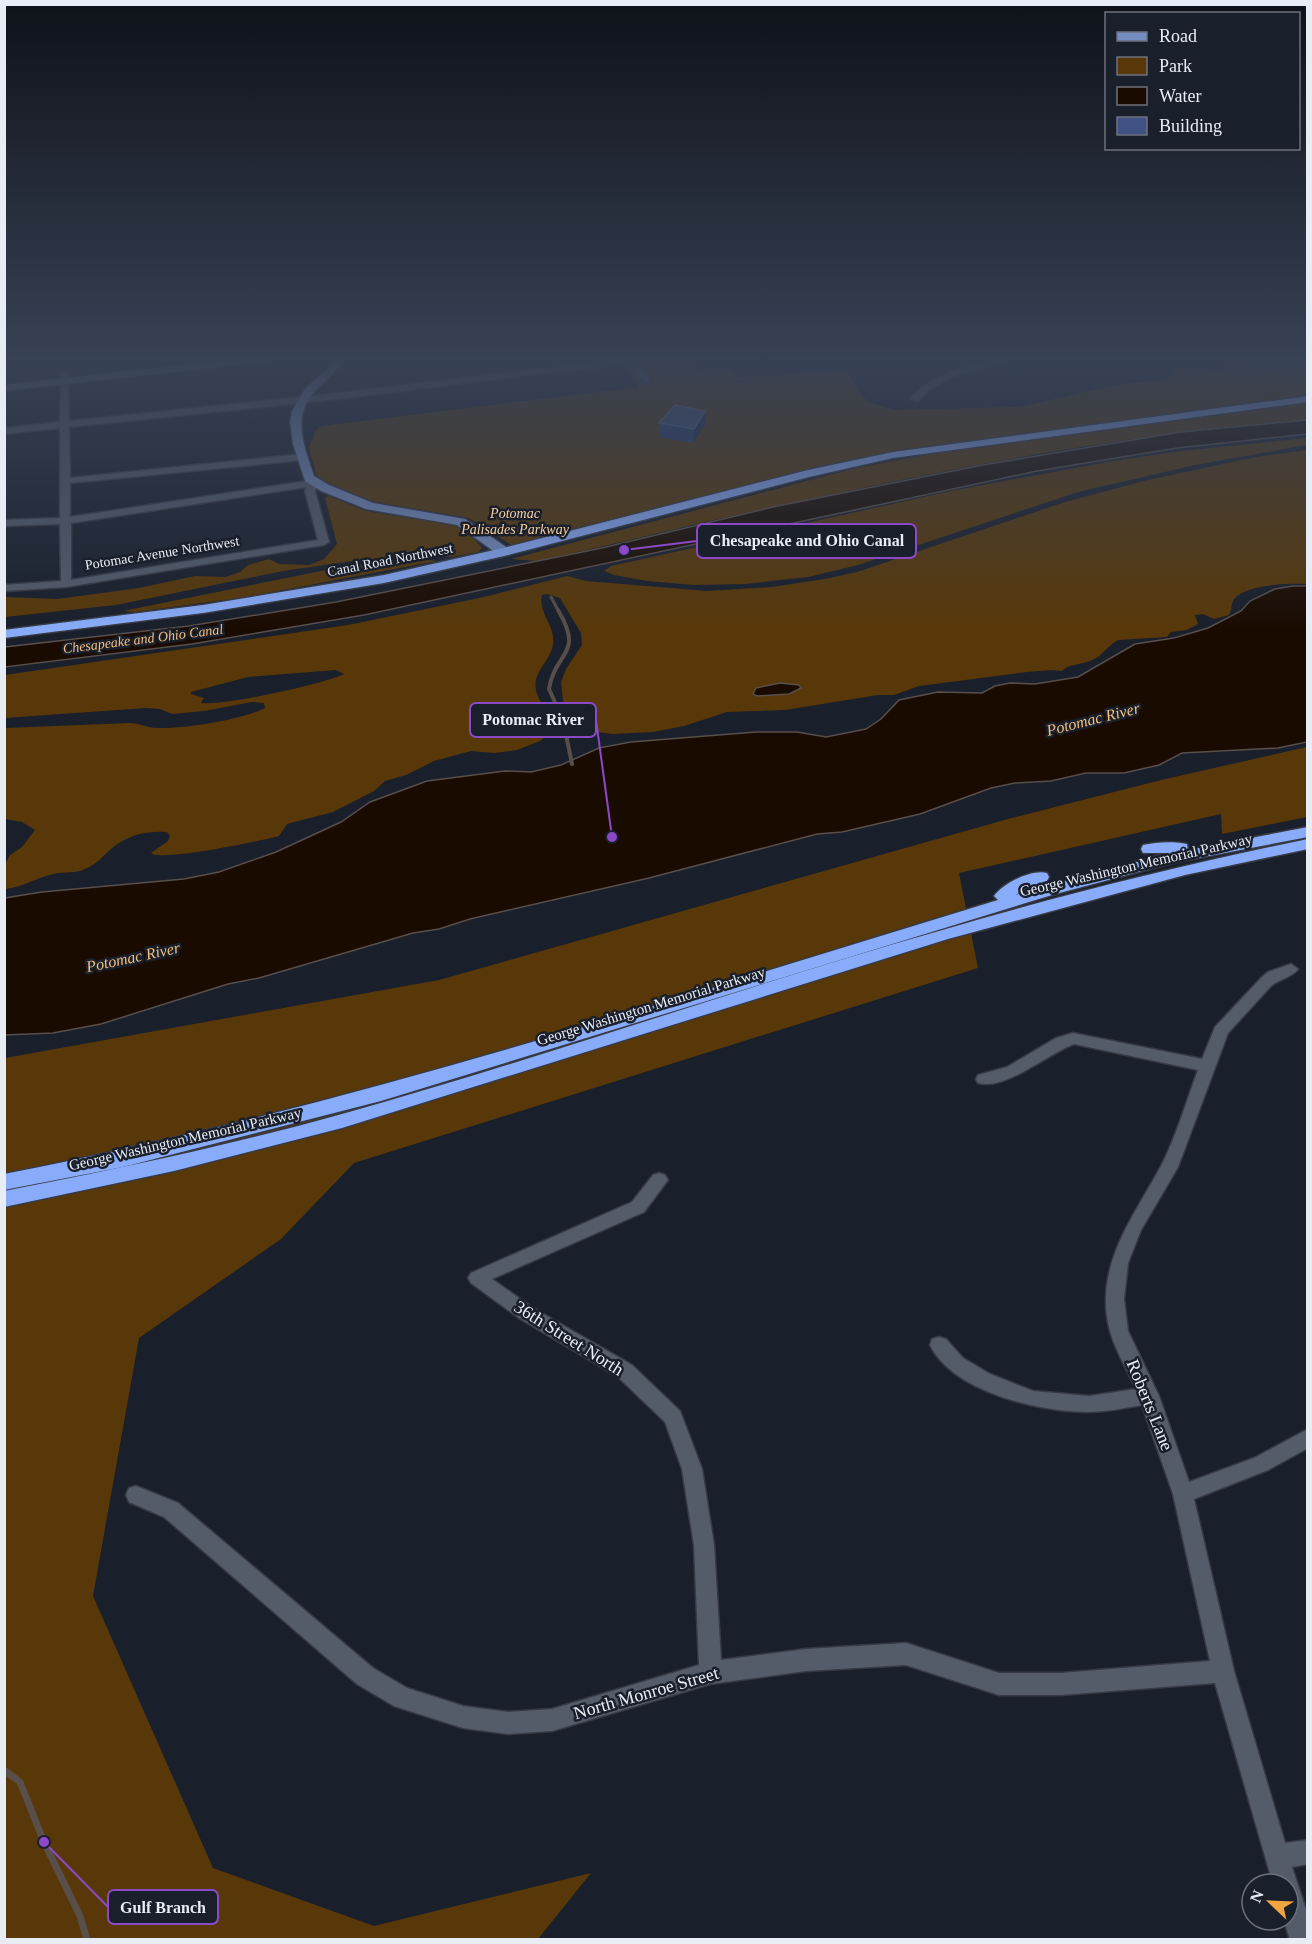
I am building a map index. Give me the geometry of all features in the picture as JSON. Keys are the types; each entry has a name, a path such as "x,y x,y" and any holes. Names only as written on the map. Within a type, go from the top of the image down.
{"highway":[{"name":"Canal Road Northwest","path":"4,634 325,590 422,572 880,458 947,449"},
{"name":"George Washington Memorial Parkway","path":"4,1182 123,1158 381,1094 985,909 1170,858 1219,849 1304,839"},
{"name":"George Washington Memorial Parkway","path":"4,1199 136,1173 341,1121 1056,901 1304,839"},
{"path":"1149,849 1219,849"},
{"path":"985,909 1011,889 1041,877"}],"main road":[{"path":"301,449 309,478 314,483 370,507 456,520 469,526 504,552"}],"street":[{"path":"65,449 66,584"},
{"path":"65,481 303,457"},
{"path":"4,523 65,521 314,483"},
{"name":"Potomac Avenue Northwest","path":"4,588 66,584 324,542 310,491 314,483"},
{"name":"Roberts Lane","path":"1281,1872 1223,1671 1183,1494 1149,1395 1119,1330 1114,1299 1119,1263 1133,1229 1169,1167 1221,1031 1272,976 1291,969"},
{"path":"984,1079 1012,1071 1073,1038 1208,1066"},
{"name":"36th Street North","path":"659,1180 638,1207 477,1278 526,1313 625,1371 673,1417 692,1469 704,1545 710,1673"},
{"path":"939,1345 956,1364 983,1380 1032,1399 1089,1404 1149,1395"},
{"path":"1183,1494 1261,1464 1308,1438"},
{"name":"North Monroe Street","path":"136,1495 171,1510 365,1676 402,1698 453,1714 508,1723 552,1720 710,1673 806,1660 906,1654 999,1684 1061,1684 1223,1671"},
{"path":"1276,1857 1308,1852"}],"green space":[{"name":"Potomac Palisades Parkway","path":"309,449 916,449 846,461 511,545 469,518 370,501 324,481 316,474"},
{"path":"970,449 1070,449 929,474 537,561 511,559 856,468"},
{"path":"1286,449 1195,465 1078,492 858,565 808,577 745,584 695,585 647,581 604,571 611,566 956,490 1113,461 1182,451"},
{"path":"1307,450 1307,584 1267,586 1246,591 1233,601 1229,615 1214,619 1203,614 1195,615 1198,624 1187,630 1171,632 1167,637 1118,640 1094,659 1062,671 1027,672 919,686 894,695 878,695 785,710 727,712 684,726 653,732 613,734 596,732 581,724 563,701 561,682 566,669 582,645 581,633 560,598 547,594 542,595 542,608 552,631 553,644 539,672 536,690 549,715 552,732 540,741 517,750 494,753 471,751 434,761 406,775 385,781 374,791 333,812 287,824 279,836 212,850 159,855 151,853 168,841 170,836 167,832 144,833 124,840 96,863 81,871 53,874 5,889 4,866 10,855 22,847 35,830 22,822 5,819 5,728 130,723 153,728 182,727 227,720 265,708 264,703 252,702 172,714 160,709 146,708 5,718 5,675 348,625 484,597 567,576 586,581 707,591 772,587 825,579 857,572 1065,502 1148,480 1256,457","holes":["336,670 344,674 296,688 230,701 201,703 204,698 191,694 191,692 248,677"]},
{"path":"328,496 366,511 458,526 472,536 482,548 479,552 451,557 423,554 359,560 283,571 116,605 5,617 5,597 57,599 139,588 195,576 226,577 240,572 248,565 269,559 279,564 309,565 324,559 337,544 325,498"},
{"path":"437,561 246,597 135,612 123,611 321,571 360,565"},
{"path":"1307,747 1307,817 1222,834 1221,814 959,873 978,968 354,1163 281,1239 139,1338 93,1596 213,1868 374,1926 591,1873 538,1939 5,1940 5,1058 439,980 1008,819 1161,780"}],"water":[{"path":"1081,449 1173,449 1037,471 364,615 192,644 5,667 5,647 189,626 336,602 602,548 773,507 983,465"},
{"path":"1307,586 1307,742 1278,748 1182,753 1159,765 1124,773 1086,773 1051,781 1015,783 991,788 920,814 842,832 817,834 649,878 470,919 439,929 413,933 259,978 228,984 101,1024 53,1033 5,1035 5,898 42,892 184,879 219,872 276,852 341,822 370,802 427,781 505,771 531,772 561,765 599,748 631,742 756,732 797,732 826,737 866,729 881,719 899,700 938,692 982,693 995,686 1010,683 1035,684 1078,677 1135,644 1174,638 1208,628 1241,611 1250,601 1275,589"},
{"path":"780,683 799,685 801,688 789,694 757,696 753,694 756,688"}],"waterway":[{"path":"551,597 559,612"},
{"path":"558,610 566,625 569,645 552,677 549,689 563,720 572,764"},
{"path":"4,1770 20,1782 44,1842 80,1916 87,1940"}],"place":[{"name":"Chesapeake and Ohio Canal","path":"624,550"},
{"name":"Potomac River","path":"612,837"},
{"name":"Gulf Branch","path":"44,1842"}]}
